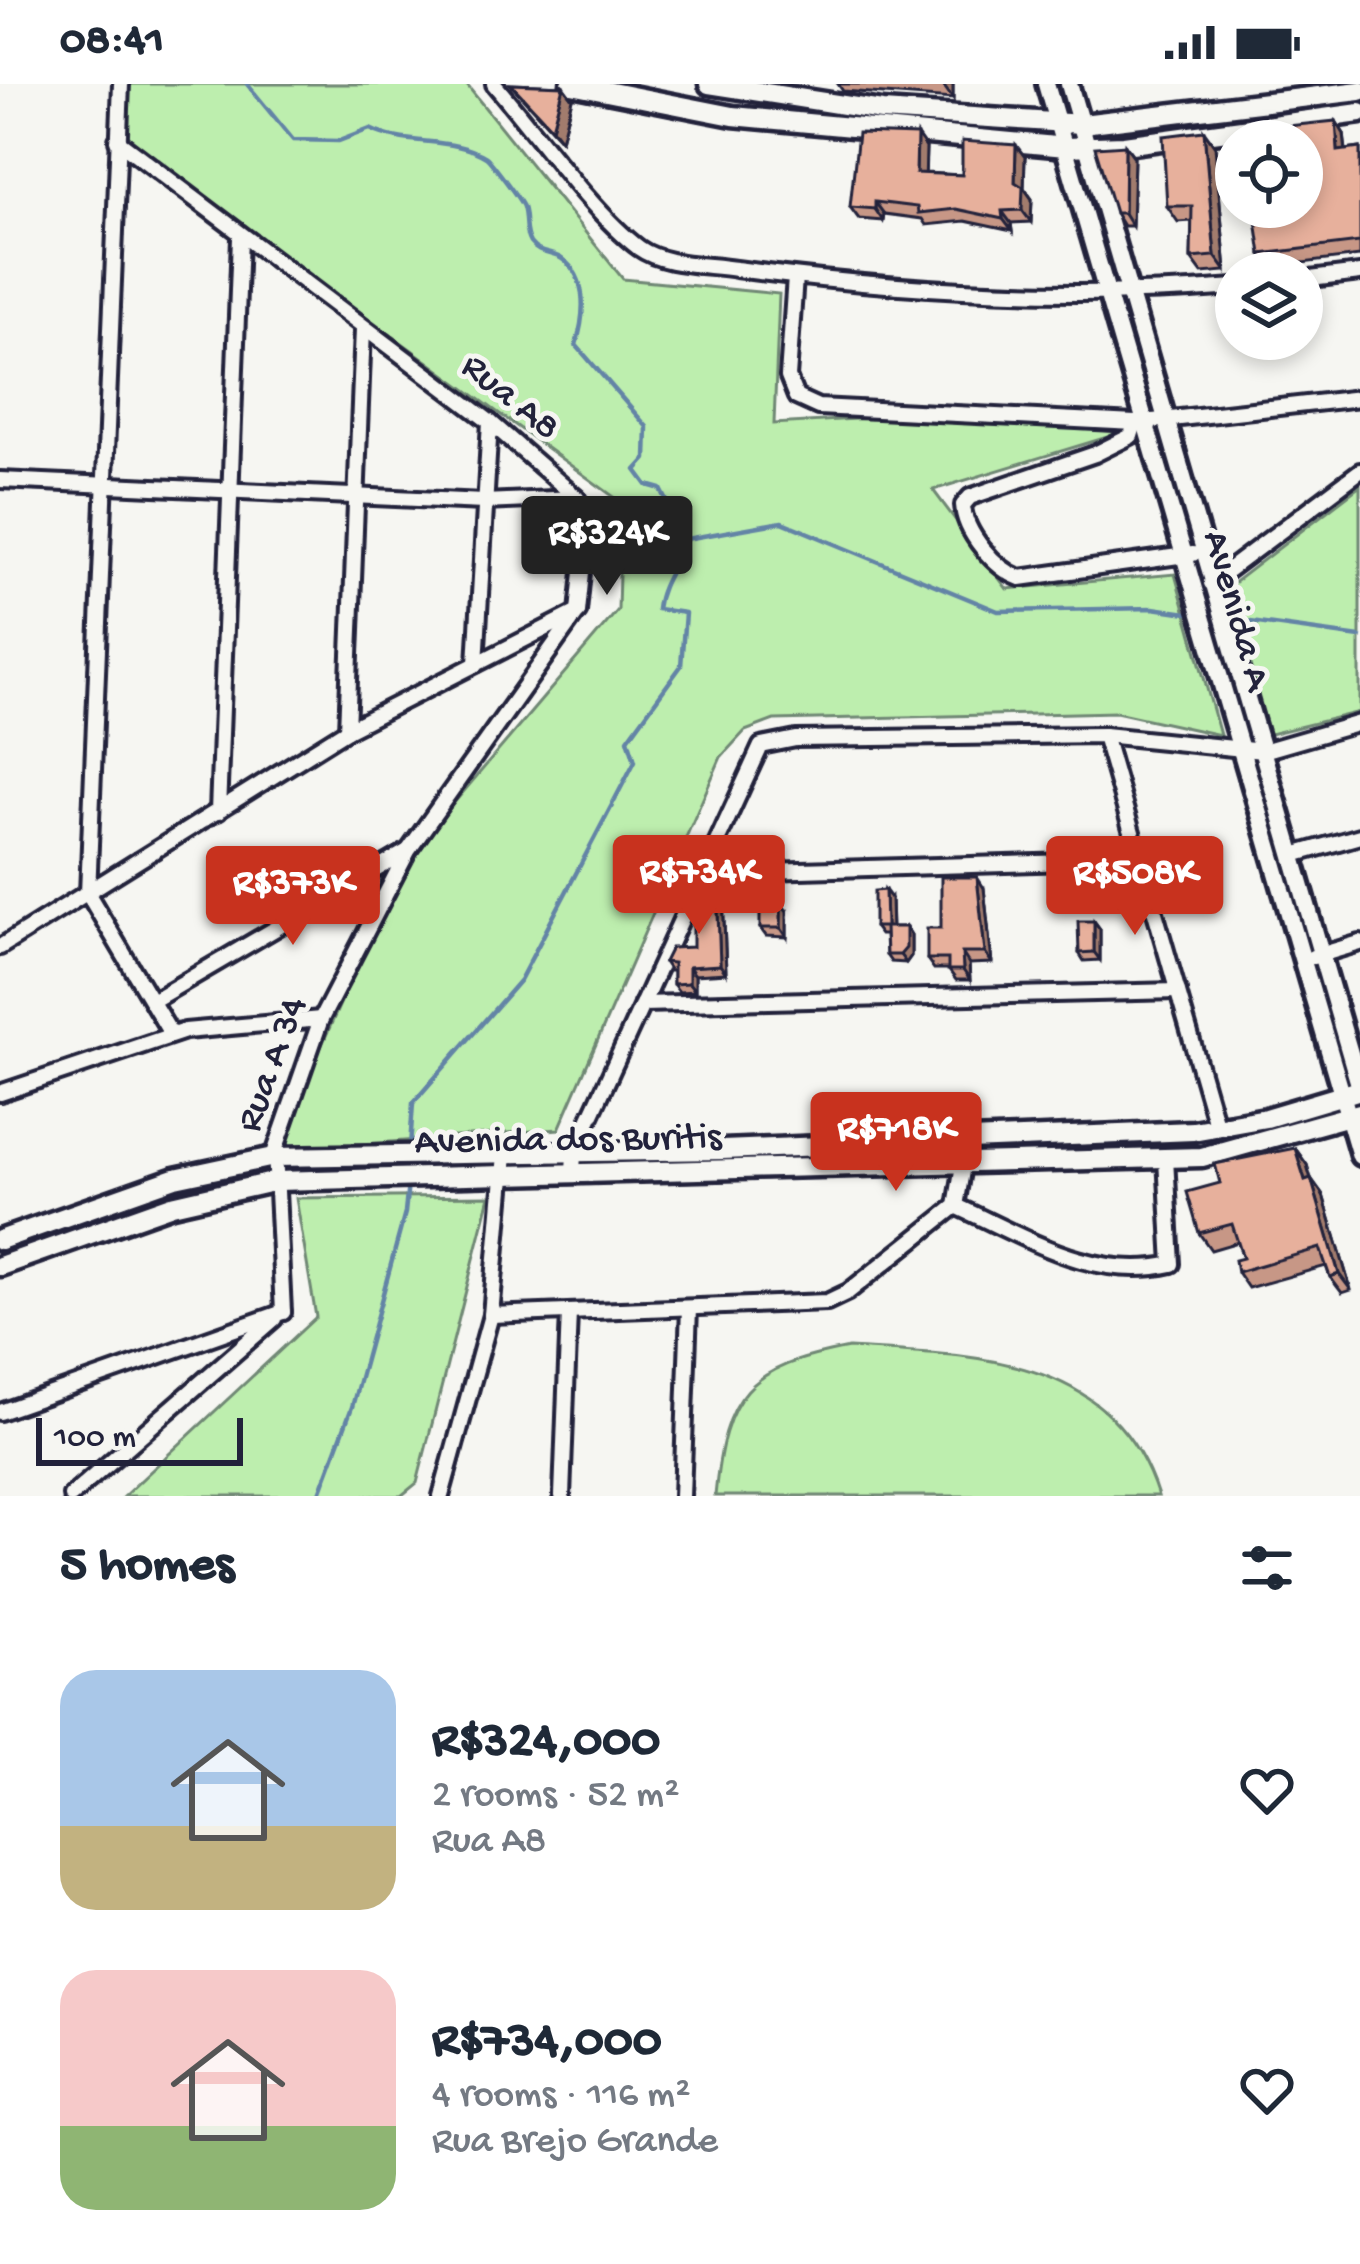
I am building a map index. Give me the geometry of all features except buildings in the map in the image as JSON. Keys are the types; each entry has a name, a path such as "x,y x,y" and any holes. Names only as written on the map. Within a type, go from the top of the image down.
{"main road":[{"path":"571,84 670,106 817,127 1066,147 1360,112"},
{"path":"710,84 882,111 1082,124 1360,92"},
{"name":"Avenida dos Buritis","path":"0,1267 172,1205 277,1181 506,1176 574,1163 1217,1128 1354,1091"},
{"name":"Avenida dos Buritis","path":"0,1240 175,1178 274,1157 506,1154 574,1163 963,1165 1166,1159 1229,1152 1354,1115"}],"street":[{"path":"121,84 88,894 171,1034"},
{"path":"494,84 638,247 667,259 795,277 1104,295 1215,289"},
{"name":"Avenida A","path":"1046,84 1139,422 1301,961 1354,1091"},
{"name":"Avenida A","path":"1069,84 1293,855 1354,1091 1360,1156"},
{"name":"Rua A8","path":"116,140 490,422 577,498"},
{"path":"218,812 240,238"},
{"path":"1323,277 1360,273"},
{"path":"795,277 788,377 803,402 818,407 1139,422 1360,398"},
{"path":"347,730 363,329"},
{"path":"476,664 490,422"},
{"path":"1139,422 1131,436 1095,454 970,497 963,505 967,524 1001,569 1020,578 1202,551"},
{"path":"1211,583 1360,471"},
{"path":"0,480 484,502 577,498 586,532 578,612 347,730 0,947"},
{"name":"Rua A 34","path":"283,1312 274,1157 321,1019 408,851 578,612"},
{"path":"574,1163 761,746 796,739 1104,735 1263,751 1360,723"},
{"path":"1104,735 1136,860 1217,1128"},
{"path":"1293,855 1360,836"},
{"path":"152,1001 408,851"},
{"path":"701,873 1136,860"},
{"path":"1301,961 1360,943"},
{"path":"642,1004 1178,991"},
{"path":"0,1093 171,1034 321,1019"},
{"path":"441,1496 491,1315 506,1154"},
{"path":"956,1206 1093,1264 1120,1270 1172,1264 1166,1159"},
{"path":"491,1315 826,1302 848,1292 956,1206 963,1165"},
{"path":"682,1496 689,1308"},
{"path":"0,1412 283,1312"},
{"path":"71,1496 283,1312"},
{"path":"562,1496 569,1312"}],"green space":[{"path":"121,84 466,84 623,279 779,294 774,424 906,416 1124,432 933,490 1007,589 1175,574 1220,735 1116,712 774,720 745,731 721,757 559,1129 275,1151 402,864 618,610 621,502 119,137"},
{"path":"1360,486 1360,712 1266,735 1232,584"},
{"path":"490,1196 417,1483 401,1496 124,1496 316,1317 296,1198"},
{"path":"849,1348 989,1360 1033,1371 1073,1389 1108,1414 1137,1449 1158,1496 715,1496 726,1432 748,1391 786,1365"}],"waterway":[{"path":"247,84 293,140 339,141 370,129 459,146 486,157 523,207 530,243 562,259 577,277 582,311 576,345 647,427 646,459 636,470 647,485 661,489 686,539 657,609 685,613 681,666 628,739 635,761 520,980 413,1103 410,1147"},
{"path":"686,539 782,522 998,611 1153,608 1194,614"},
{"path":"1229,619 1360,637"},
{"path":"319,1496 352,1407 405,1213 408,1183"}]}
